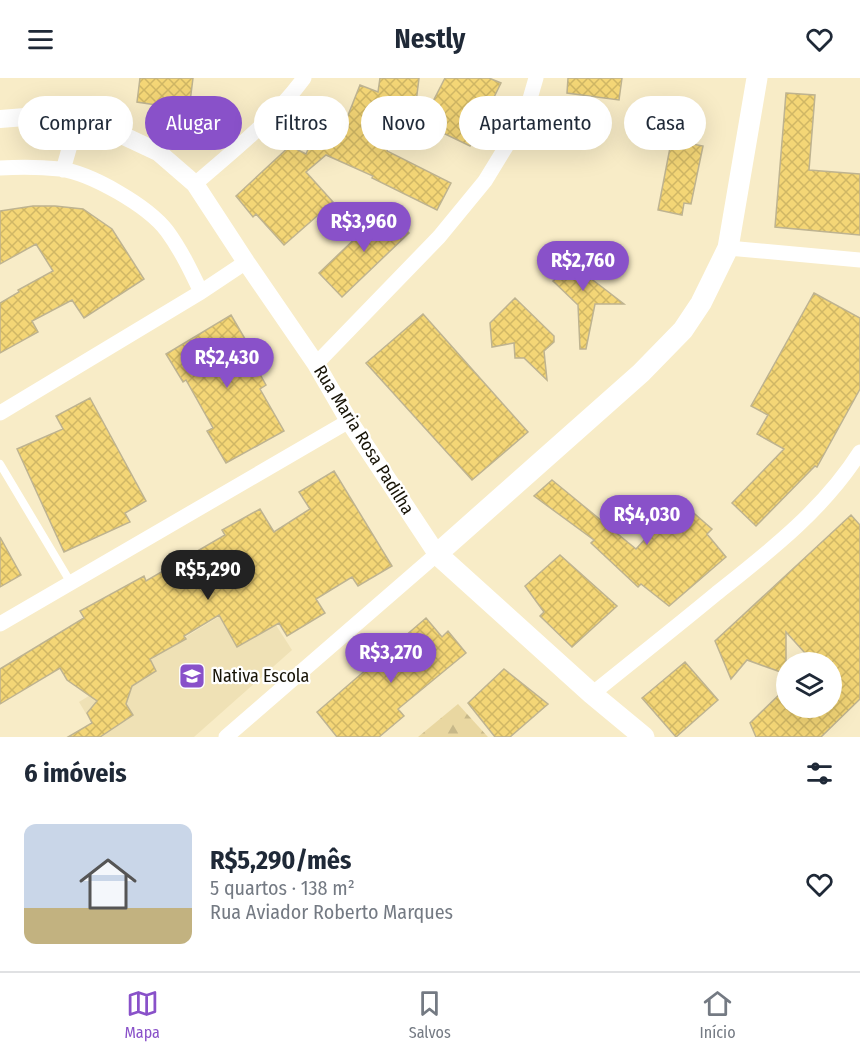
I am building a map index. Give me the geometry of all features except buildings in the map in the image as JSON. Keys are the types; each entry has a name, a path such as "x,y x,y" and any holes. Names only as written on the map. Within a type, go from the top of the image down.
{"main road":[{"path":"437,554 641,373 683,330 701,303 728,248 757,78"},
{"name":"Rua Maria Rosa Padilha","path":"437,554 592,694 644,737"}],"street":[{"path":"195,184 260,127 287,100 304,78"},
{"path":"316,364 439,237 485,181 513,137 527,109 536,78"},
{"name":"Rua Maria Rosa Padilha","path":"0,120 18,118"},
{"name":"Rua Maria Rosa Padilha","path":"133,140 158,152 195,184 316,364 349,421 437,554"},
{"path":"63,170 69,150"},
{"path":"0,168 27,167 63,170 111,187 141,207 165,229 181,251 201,292"},
{"path":"728,248 860,261"},
{"path":"0,413 201,292 246,262"},
{"path":"0,624 349,421"},
{"path":"592,694 754,564 817,508 860,452"},
{"path":"226,737 437,554"}],"lane":[{"path":"0,464 71,583"}],"shaded area":[{"name":"Nativa Escola","path":"256,594 292,650 194,737 100,737 79,702"}],"green space":[{"path":"458,704 488,737 418,737"}],"place":[{"name":"Nativa Escola","path":"192,676"}]}
